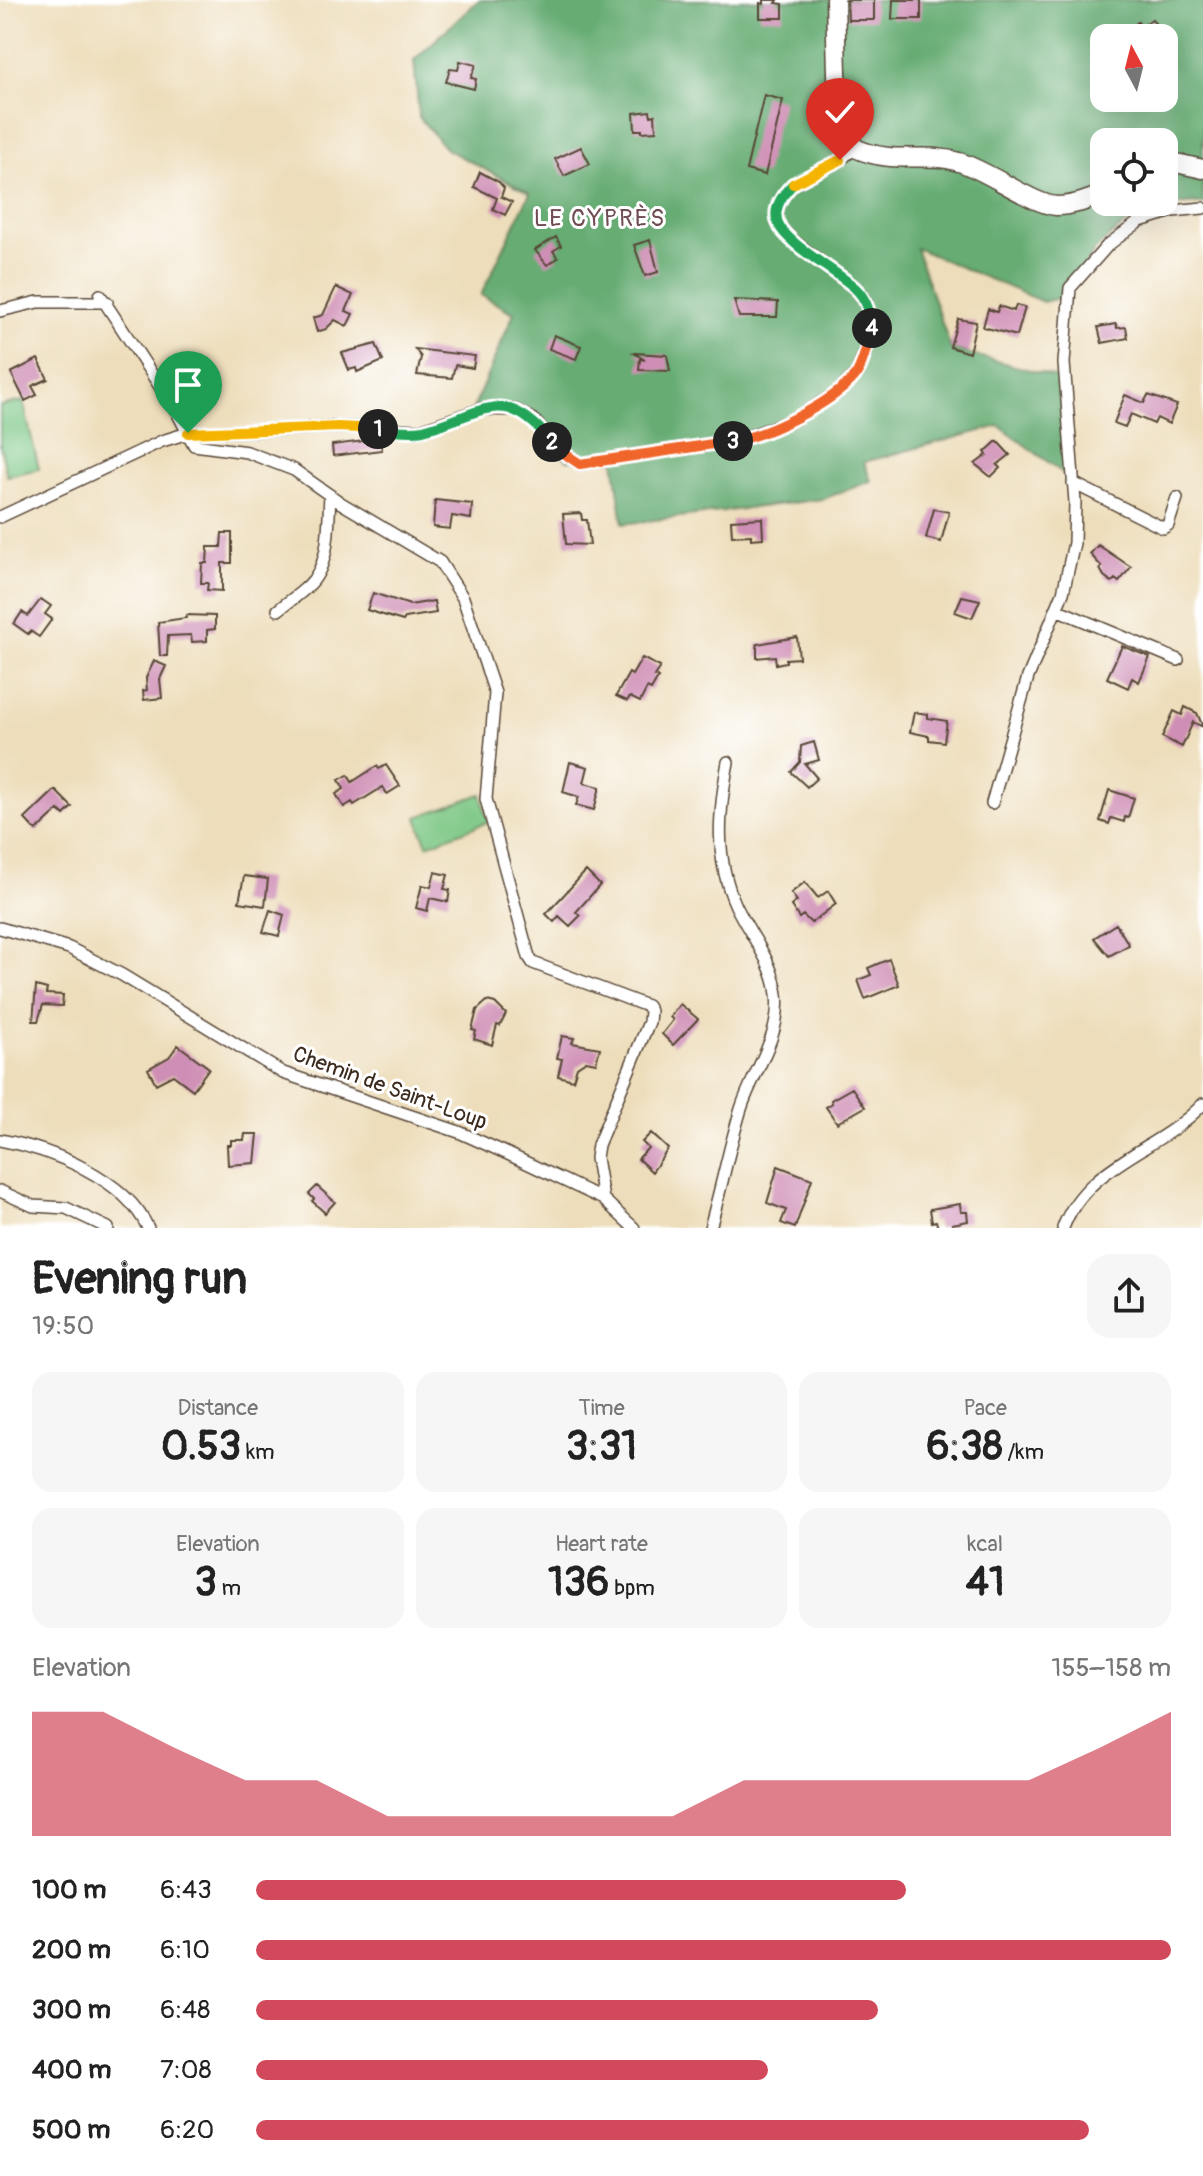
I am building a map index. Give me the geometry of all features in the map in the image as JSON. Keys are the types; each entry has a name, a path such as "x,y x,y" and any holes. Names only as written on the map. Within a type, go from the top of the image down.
{"main road":[{"path":"835,0 838,109 842,127 855,148 893,159 956,161 1056,206 1090,200"},
{"path":"1178,163 1203,169"}],"street":[{"path":"0,517 162,441 188,433 338,427 420,430 481,409 516,410 534,420 559,450 580,464 739,440 795,419 837,393 857,373 873,328 867,304 856,289 790,238 777,223 777,209 792,185 840,160 855,148"},
{"path":"992,803 1028,677 1063,593 1074,543 1064,363 1070,288 1108,245 1140,221 1173,211 1203,208"},
{"path":"0,311 38,302 104,298 178,414 194,445 247,452 294,470 440,562 463,598 495,693 486,799 529,957 533,963 647,1006 650,1011 649,1022 598,1145 596,1158 603,1199"},
{"path":"178,414 183,395"},
{"path":"1073,483 1163,528 1168,525 1177,498"},
{"path":"278,610 310,585 320,569 325,552 330,495"},
{"path":"1056,609 1178,660"},
{"path":"710,1228 741,1109 777,1023 777,995 772,974 736,905 719,839 719,809 728,762"},
{"name":"Chemin de Saint-Loup","path":"0,928 69,948 283,1073 459,1132 603,1199 634,1228"},
{"path":"1063,1228 1070,1208 1098,1177 1155,1142 1203,1104"},
{"path":"0,1140 63,1159 95,1174 131,1203 148,1228"},
{"path":"0,1191 33,1206 66,1208 108,1228"}],"green space":[{"path":"479,0 1203,0 1203,204 1178,205 1178,128 1090,128 1090,216 1142,216 1119,229 1093,253 1068,296 1043,302 916,248 951,349 1060,378 1070,478 999,426 864,462 871,481 823,499 623,524 614,460 567,460 524,414 473,409 514,313 481,295 530,193 446,149 419,117 414,60"},
{"path":"23,401 39,469 7,476 0,445 0,406"},
{"path":"481,794 488,822 427,845 417,817"}],"building":[{"path":"764,0 778,0 776,3 783,4 783,18 760,18 760,3 764,4"},
{"path":"847,0 874,0 874,20 848,20"},
{"path":"893,0 921,0 921,19 892,19"},
{"path":"460,61 476,65 471,78 476,79 474,89 446,82 450,69 458,70"},
{"path":"764,95 783,100 765,175 746,170"},
{"path":"650,111 651,116 655,115 656,131 635,130 634,113"},
{"path":"581,147 590,164 564,176 555,159"},
{"path":"480,172 504,188 501,197 512,202 505,215 493,209 497,198 474,187"},
{"path":"556,237 561,246 553,251 558,258 547,265 535,250"},
{"path":"650,240 658,272 645,276 634,245"},
{"path":"336,287 353,295 346,311 353,314 347,326 335,320 326,329 317,332 313,318 323,315"},
{"path":"734,300 778,302 777,317 739,317"},
{"path":"1016,305 1025,307 1017,336 983,327 988,309 997,312 999,306 1014,311"},
{"path":"958,319 976,322 969,353 950,347"},
{"path":"1116,324 1117,328 1126,327 1128,338 1102,343 1098,327"},
{"path":"554,335 581,346 576,359 549,349"},
{"path":"376,344 383,361 357,372 356,368 349,370 342,353"},
{"path":"415,349 475,356 473,368 455,365 452,378 417,375 421,357"},
{"path":"634,353 667,355 670,371 639,370 640,359 645,360"},
{"path":"38,359 48,379 32,386 37,395 25,401 11,373"},
{"path":"1125,395 1144,403 1148,395 1177,405 1169,424 1157,418 1154,424 1131,414 1125,427 1114,423"},
{"path":"380,439 382,450 333,456 332,445"},
{"path":"997,441 1010,455 997,465 1000,468 991,477 975,464 987,455 985,452"},
{"path":"435,500 472,504 471,519 452,516 450,529 433,527"},
{"path":"934,509 949,512 941,542 926,538"},
{"path":"581,513 582,520 587,520 590,545 566,544 563,514"},
{"path":"762,518 763,538 732,536 731,520"},
{"path":"222,533 232,533 232,563 222,563 222,591 207,590 208,583 201,583 202,563 207,563 208,547 221,547"},
{"path":"1098,545 1131,567 1119,582 1115,579 1112,582 1104,576 1102,567 1090,554"},
{"path":"373,593 410,605 434,601 436,613 405,618 403,621 367,610"},
{"path":"962,596 980,600 972,618 955,612"},
{"path":"41,599 51,606 45,614 52,619 39,637 30,631 28,634 14,624 22,612 28,616"},
{"path":"186,615 215,616 215,629 207,630 207,641 192,642 191,635 168,636 167,656 160,656 158,622 186,618"},
{"path":"797,637 799,658 776,664 775,656 757,658 757,644"},
{"path":"1122,646 1150,657 1139,682 1132,678 1128,688 1107,678"},
{"path":"642,658 660,667 651,690 647,688 640,702 630,697 627,701 616,696 629,673 632,675"},
{"path":"154,661 166,666 160,679 162,698 144,700 146,678"},
{"path":"1185,707 1197,713 1203,727 1193,722 1182,747 1162,737 1174,711 1182,715"},
{"path":"914,712 947,721 944,742 910,732"},
{"path":"814,742 819,760 805,764 817,778 807,787 791,772 800,762 801,746"},
{"path":"570,762 588,767 584,783 600,787 594,810 576,805 579,797 563,792"},
{"path":"386,765 400,786 387,794 383,787 354,805 352,802 344,807 336,794 344,789 339,780 348,775 352,782 377,766 379,769"},
{"path":"55,790 72,807 64,815 59,810 36,831 25,819"},
{"path":"1109,790 1134,798 1124,822 1111,818 1109,824 1100,821"},
{"path":"586,871 600,885 576,912 580,916 570,926 559,916 554,922 546,914"},
{"path":"435,872 448,875 444,889 450,890 448,902 430,898 427,911 416,908 422,885 431,887"},
{"path":"244,876 268,879 265,906 239,902"},
{"path":"805,882 818,898 828,891 836,904 811,923 803,915 799,918 791,906 797,901 791,893"},
{"path":"270,910 284,915 279,936 263,932"},
{"path":"1116,924 1129,945 1109,956 1094,938"},
{"path":"889,959 899,985 865,999 858,980 871,975 868,968"},
{"path":"36,986 47,989 46,994 63,995 62,1006 43,1005 38,1021 33,1021"},
{"path":"487,1001 495,1003 506,1014 500,1026 497,1025 492,1045 474,1039 476,1031 472,1030 477,1010"},
{"path":"680,1004 698,1019 673,1045 662,1034"},
{"path":"562,1036 574,1038 572,1043 600,1048 596,1063 586,1061 577,1067 573,1080 558,1076 562,1059 557,1058"},
{"path":"178,1045 209,1068 193,1090 173,1075 156,1084 148,1069 169,1057"},
{"path":"852,1088 865,1107 837,1123 826,1107 832,1103 831,1100"},
{"path":"651,1133 668,1149 652,1172 638,1159 648,1148 642,1142"},
{"path":"245,1134 258,1134 255,1163 228,1165 227,1145 231,1145 231,1140 244,1140"},
{"path":"778,1166 812,1179 795,1228 781,1223 786,1210 767,1203"},
{"path":"317,1186 335,1202 325,1213 309,1194"},
{"path":"960,1204 961,1212 967,1212 968,1221 952,1224 953,1228 938,1228 936,1221 932,1222 930,1209"}],"district":[{"name":"LE CYPRÈS","path":"600,218"}],"route":[{"path":"188,433 338,427 420,430 481,409 516,410 534,420 559,450 580,464 739,440 795,419 837,393 857,373 873,328 867,304 856,289 790,238 777,223 777,209 792,185 840,160"}]}
